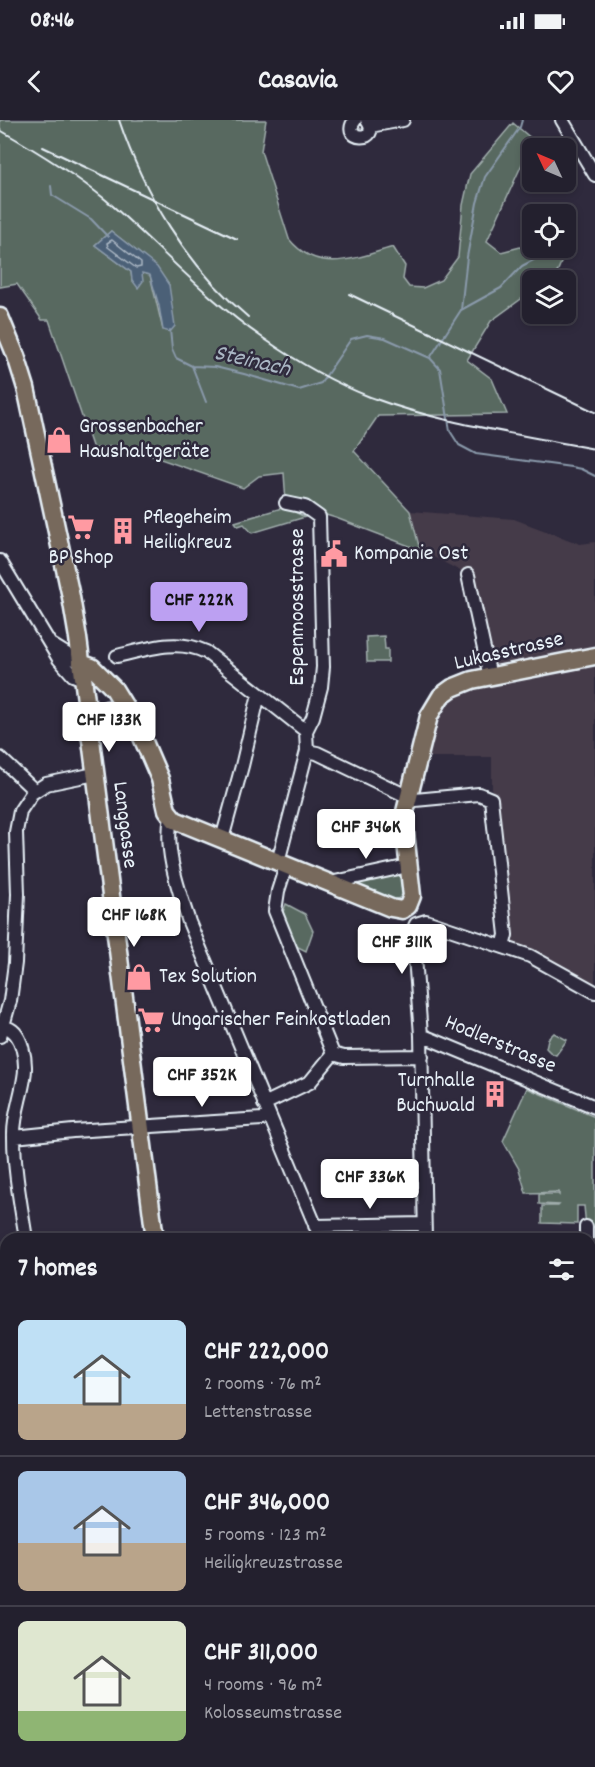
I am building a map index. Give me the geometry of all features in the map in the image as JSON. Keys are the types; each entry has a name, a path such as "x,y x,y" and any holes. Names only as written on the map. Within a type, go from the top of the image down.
{"main road":[{"name":"Langgasse","path":"0,317 26,388 71,597 154,1233"},
{"name":"Lukasstrasse","path":"405,908 412,896 404,824 408,798 429,716 439,698 448,690 461,684 595,656"},
{"path":"82,671 92,667 114,689 150,751 171,818 391,908 402,910 405,908"},
{"path":"90,736 107,710 123,705"}],"street":[{"path":"355,120 351,129 357,136 365,136 370,132 369,123 403,120"},
{"path":"562,120 595,175"},
{"name":"Espenmoosstrasse","path":"286,503 305,507 319,518 323,667 321,687 306,731"},
{"path":"0,561 51,644 82,671"},
{"path":"468,575 489,677"},
{"path":"117,656 171,645 193,646 206,652 306,731 307,751 282,864 275,911 333,1054"},
{"path":"222,839 259,694"},
{"path":"307,751 317,753 408,798 420,801 479,794 488,797 492,802 506,935 503,947"},
{"path":"0,758 36,790"},
{"path":"2,1032 15,963 18,894 17,823 24,805 36,790 53,781 95,774"},
{"path":"171,818 170,845 189,922 318,1233"},
{"path":"329,883 408,866"},
{"path":"405,908 416,924"},
{"path":"416,924 426,921 538,960 595,992"},
{"path":"416,924 413,931 422,1056 425,1233"},
{"path":"2,1032 9,1028 16,1034 24,1063 25,1076 15,1119 14,1137 25,1233"},
{"name":"Hodlerstrasse","path":"421,1035 595,1107"},
{"path":"264,1104 310,1082 333,1054"},
{"path":"333,1054 344,1057 422,1056"},
{"path":"14,1137 269,1117"},
{"path":"315,1226 424,1224"}],"shaded area":[{"path":"410,511 514,519 580,544 595,542 595,992 503,947 492,803 492,757 419,757 441,696 489,677 468,575 420,550"},
{"path":"586,1227 595,1227 595,1233 588,1233"}],"green space":[{"path":"0,120 266,120 261,151 289,239 300,250 312,257 338,261 393,247 405,266 403,279 409,287 423,288 441,280 458,257 463,205 470,174 513,123 531,138 522,138 522,164 487,241 501,252 522,247 522,258 563,258 558,270 522,270 522,298 491,321 467,360 492,379 507,414 378,416 354,451 410,511 420,550 336,518 286,503 284,473 259,476 243,488 121,445 93,449 49,320 42,320 17,284 0,287","holes":["111,231 139,253 169,285 163,330 150,275 142,273 132,280 131,272 95,245"]},
{"path":"285,507 305,517 252,533 244,524 238,526 235,522"},
{"path":"384,636 385,649 388,649 388,662 367,662 366,637"},
{"path":"400,873 404,892 395,900 348,883"},
{"path":"286,904 305,914 313,931 306,951 296,946 281,917"},
{"path":"554,1033 567,1040 556,1055 546,1048 548,1039"},
{"path":"527,1088 595,1117 595,1227 586,1227 584,1206 577,1206 577,1224 542,1223 542,1206 559,1205 539,1204 539,1194 559,1195 559,1192 526,1193 519,1169 503,1141"}],"water":[{"path":"111,231 157,267 169,285 175,326 170,332 163,330 150,275 142,273 143,281 138,288 132,280 131,272 95,245"}],"waterway":[{"path":"430,358 461,310 467,257 477,203 485,177 520,127 522,120"},
{"name":"Steinach","path":"51,186 52,195 91,219 108,237"},
{"path":"461,310 501,288 522,266 537,258"},
{"name":"Steinach","path":"170,330 172,349 176,358 192,366 215,367 299,390 321,383 351,339 367,335 385,338 430,358 440,369 450,431 459,445 476,454 571,467 595,476"},
{"path":"192,366 206,402"}],"railway":[{"path":"119,120 141,175 170,227 206,275 248,317"},
{"path":"0,130 93,190 126,217 221,306 288,355 328,378 370,397 425,414 595,449"},
{"path":"43,147 237,239"},
{"path":"349,294 595,412"}],"place":[{"name":"Grossenbacher Haushaltgeräte","path":"59,440"},
{"name":"BP Shop","path":"81,527"},
{"name":"Pflegeheim Heiligkreuz","path":"123,531"},
{"name":"Kompanie Ost","path":"334,554"},
{"name":"Tex Solution","path":"139,977"},
{"name":"Ungarischer Feinkostladen","path":"151,1020"},
{"name":"Turnhalle Buchwald","path":"495,1094"}]}
